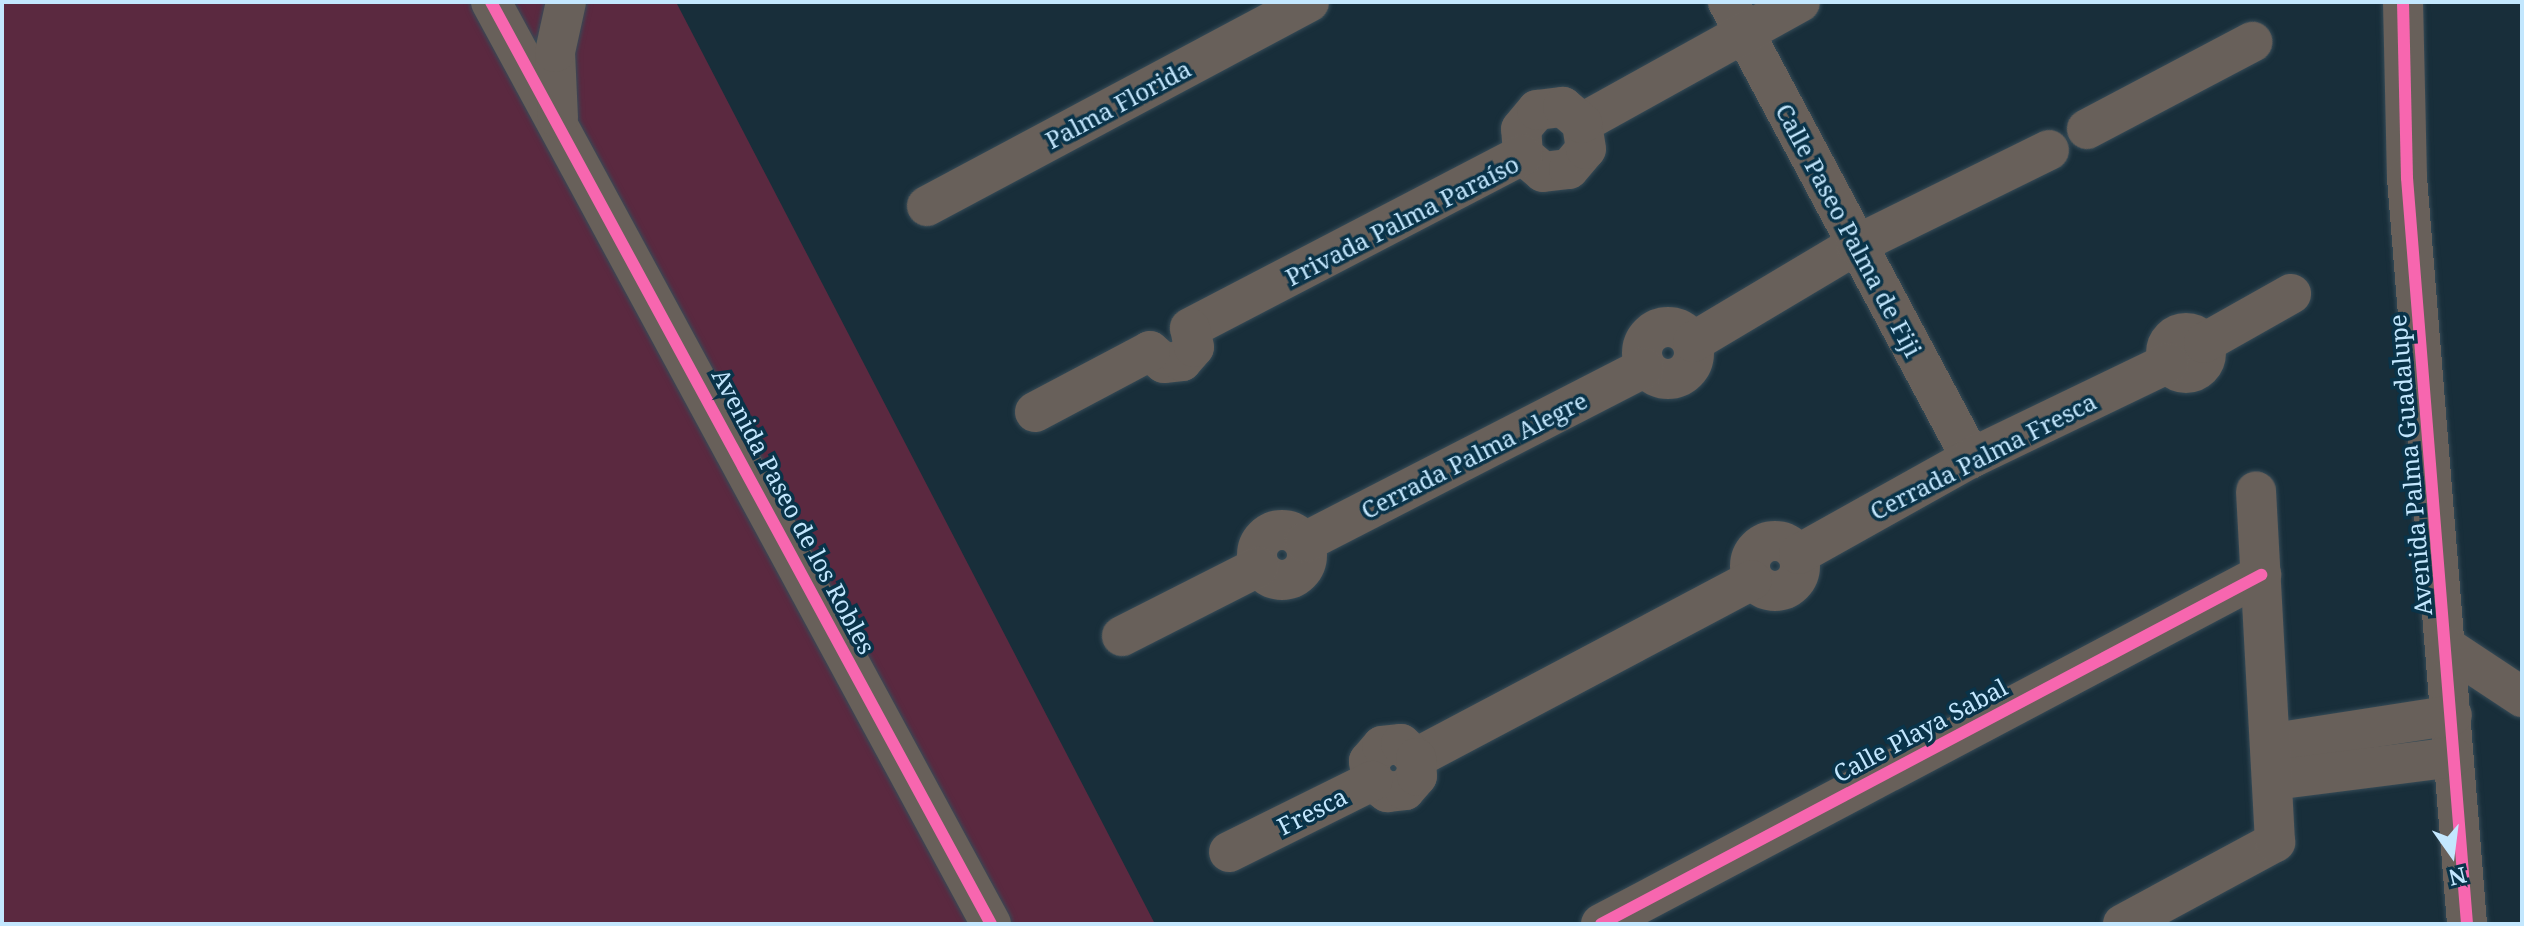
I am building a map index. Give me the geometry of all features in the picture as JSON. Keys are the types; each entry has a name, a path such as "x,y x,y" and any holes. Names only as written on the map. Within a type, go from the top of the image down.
{"street":[{"name":"Avenida Paseo de los Robles","path":"491,2 558,118 991,924"},
{"path":"558,118 555,52 566,2"},
{"name":"Palma Florida","path":"927,206 1309,2"},
{"path":"1736,17 1800,2"},
{"name":"Avenida Palma Guadalupe","path":"2403,2 2407,178 2448,648 2453,757 2467,924"},
{"name":"Privada Palma Paraíso","path":"1035,412 1150,351 1149,334 1159,321 1177,319 1190,328 1523,155 1521,129 1537,110 1563,107 1582,123 1736,17"},
{"name":"Calle Paseo Palma de Fiji","path":"1736,17 1971,458"},
{"name":"Cerrada Palma Alegre","path":"1122,636 1258,567 1256,547 1269,531 1289,530 1305,542 1644,368 1661,379 1681,377 1694,362 1693,342 1856,245 2049,150 2047,134 2057,121 2074,118 2087,129 2252,42"},
{"name":"Cerrada Palma Fresca","path":"1372,781 1369,761 1382,746 1401,744 1416,758 1752,580 1749,559 1762,543 1783,541 1799,554 1971,458 2168,363 2166,347 2176,335 2192,333 2204,343 2291,294"},
{"path":"2123,924 2275,842 2274,762 2256,492"},
{"name":"Calle Playa Sabal","path":"1601,924 2261,575"},
{"path":"2448,648 2522,697"},
{"path":"2274,762 2452,715"},
{"path":"2274,762 2453,757"},
{"name":"Fresca","path":"1229,852 1372,781"}],"shaded area":[{"path":"2,2 676,2 1155,924 2,924"}],"cycle path":[{"path":"491,2 991,924"},
{"path":"2403,2 2407,178 2467,924"},
{"path":"1601,924 2261,575"}]}
